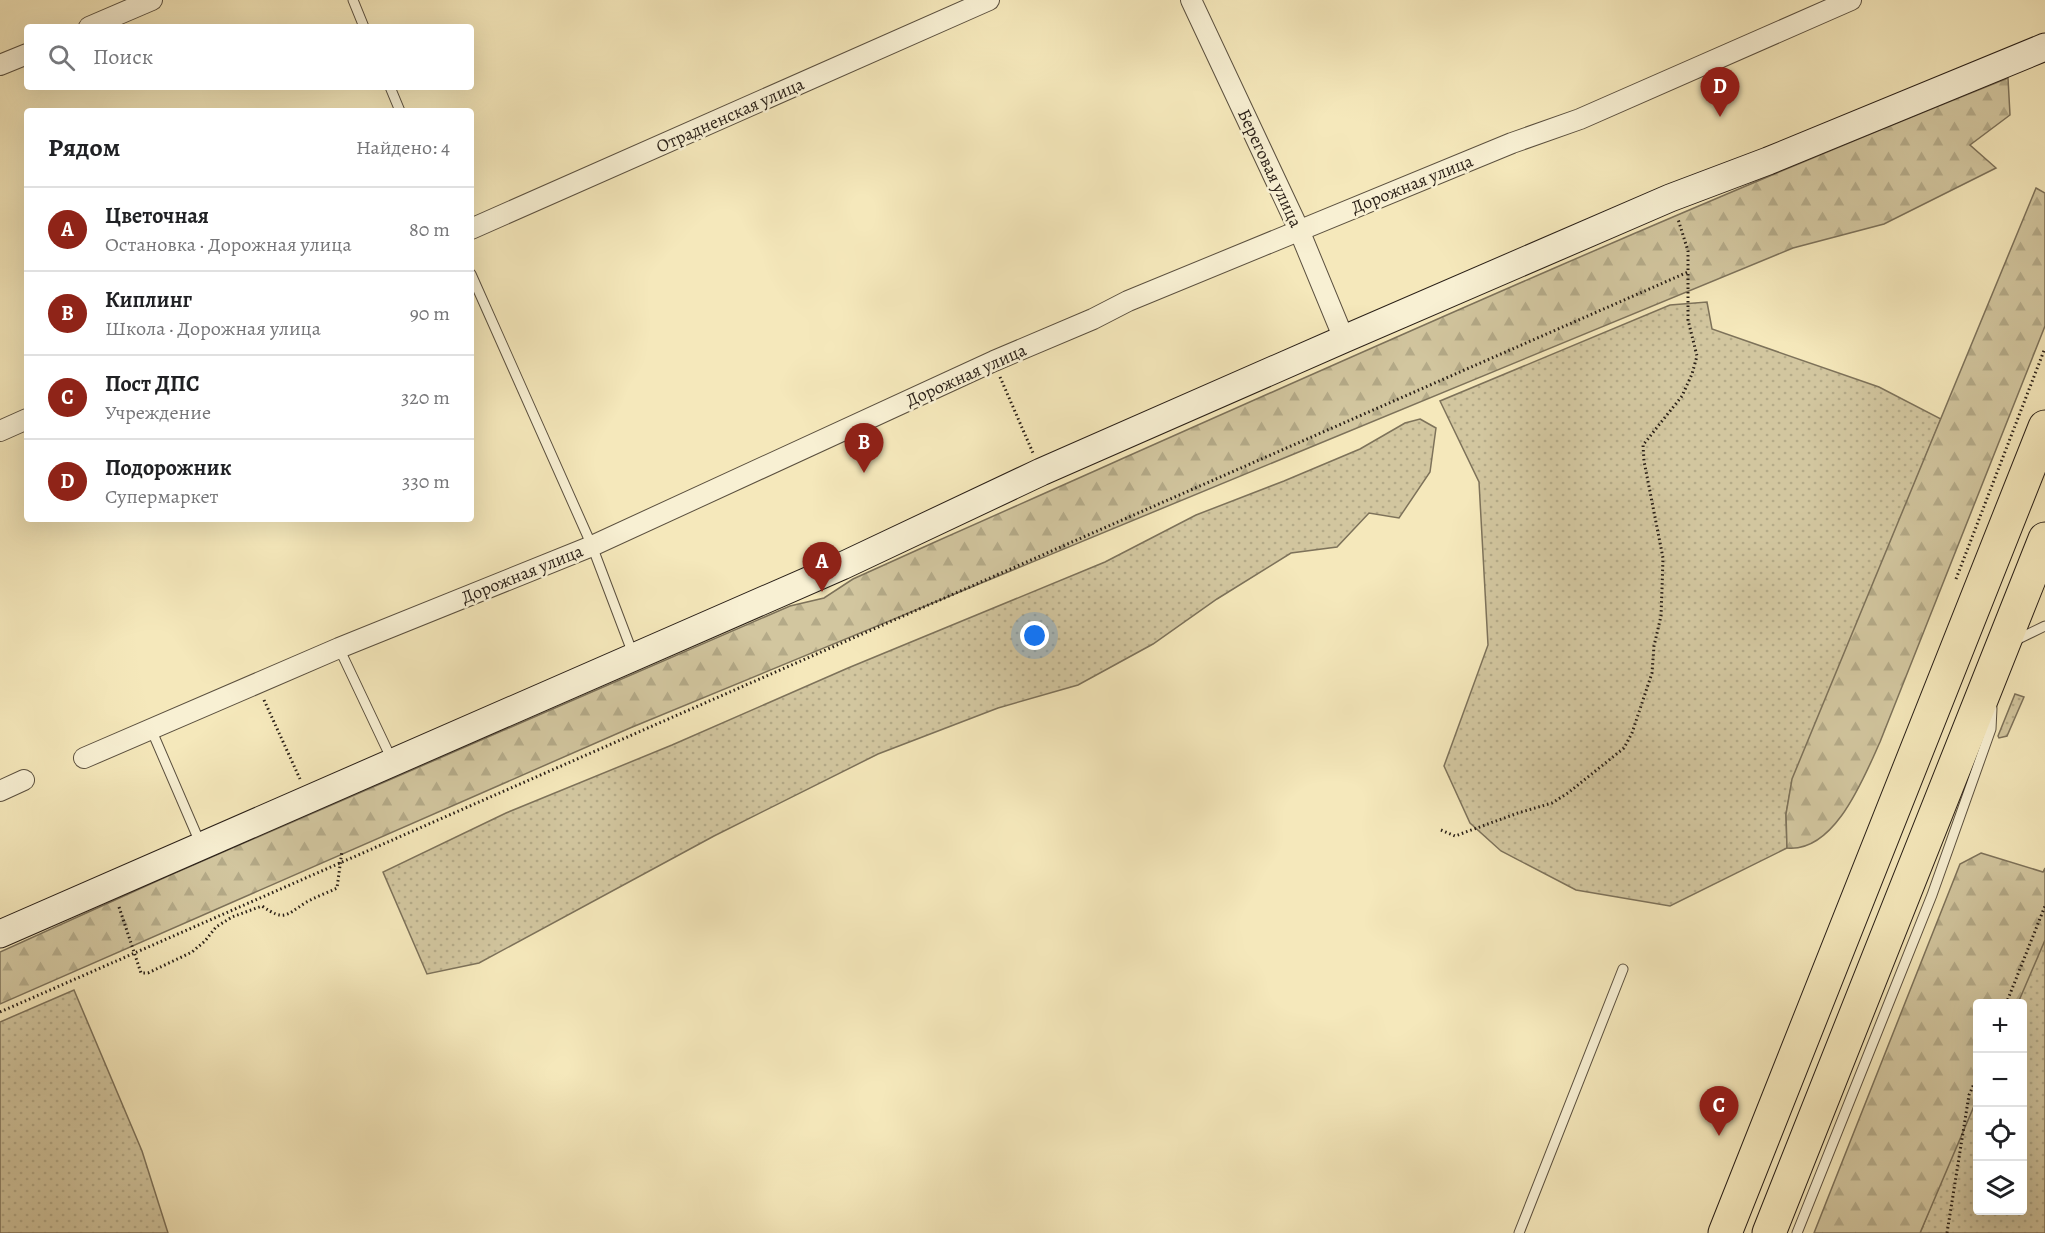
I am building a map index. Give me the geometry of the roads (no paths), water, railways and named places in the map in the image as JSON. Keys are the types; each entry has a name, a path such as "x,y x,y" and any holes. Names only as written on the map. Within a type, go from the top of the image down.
{"highway":[{"path":"1725,1233 2045,428"},
{"path":"1769,1233 2045,539"}],"street":[{"path":"96,24 152,0"},
{"name":"Отрадненская улица","path":"474,228 989,0"},
{"name":"Береговая улица","path":"1191,0 1299,230 1344,339"},
{"name":"Дорожная улица","path":"84,758 339,648 592,546 994,361 1093,319 1128,301 1512,143 1580,119 1851,0"},
{"path":"0,934 842,566 1041,472 1344,339 1670,198 1768,161 2045,47"},
{"path":"0,65 24,55"},
{"path":"0,431 24,420"},
{"path":"0,791 24,780"}],"lane":[{"path":"353,0 363,24"},
{"path":"391,90 399,108"},
{"path":"474,281 592,546 634,656"},
{"path":"1797,1233 1932,896 1991,729 1998,654 2045,626"},
{"path":"339,648 392,762"},
{"path":"151,729 202,846"},
{"path":"1519,1233 1623,969"}],"place":[{"name":"Подорожник","path":"1720,117"},
{"name":"Киплинг","path":"864,473"},
{"name":"Цветочная","path":"822,592"},
{"name":"Пост ДПС","path":"1719,1136"}]}
